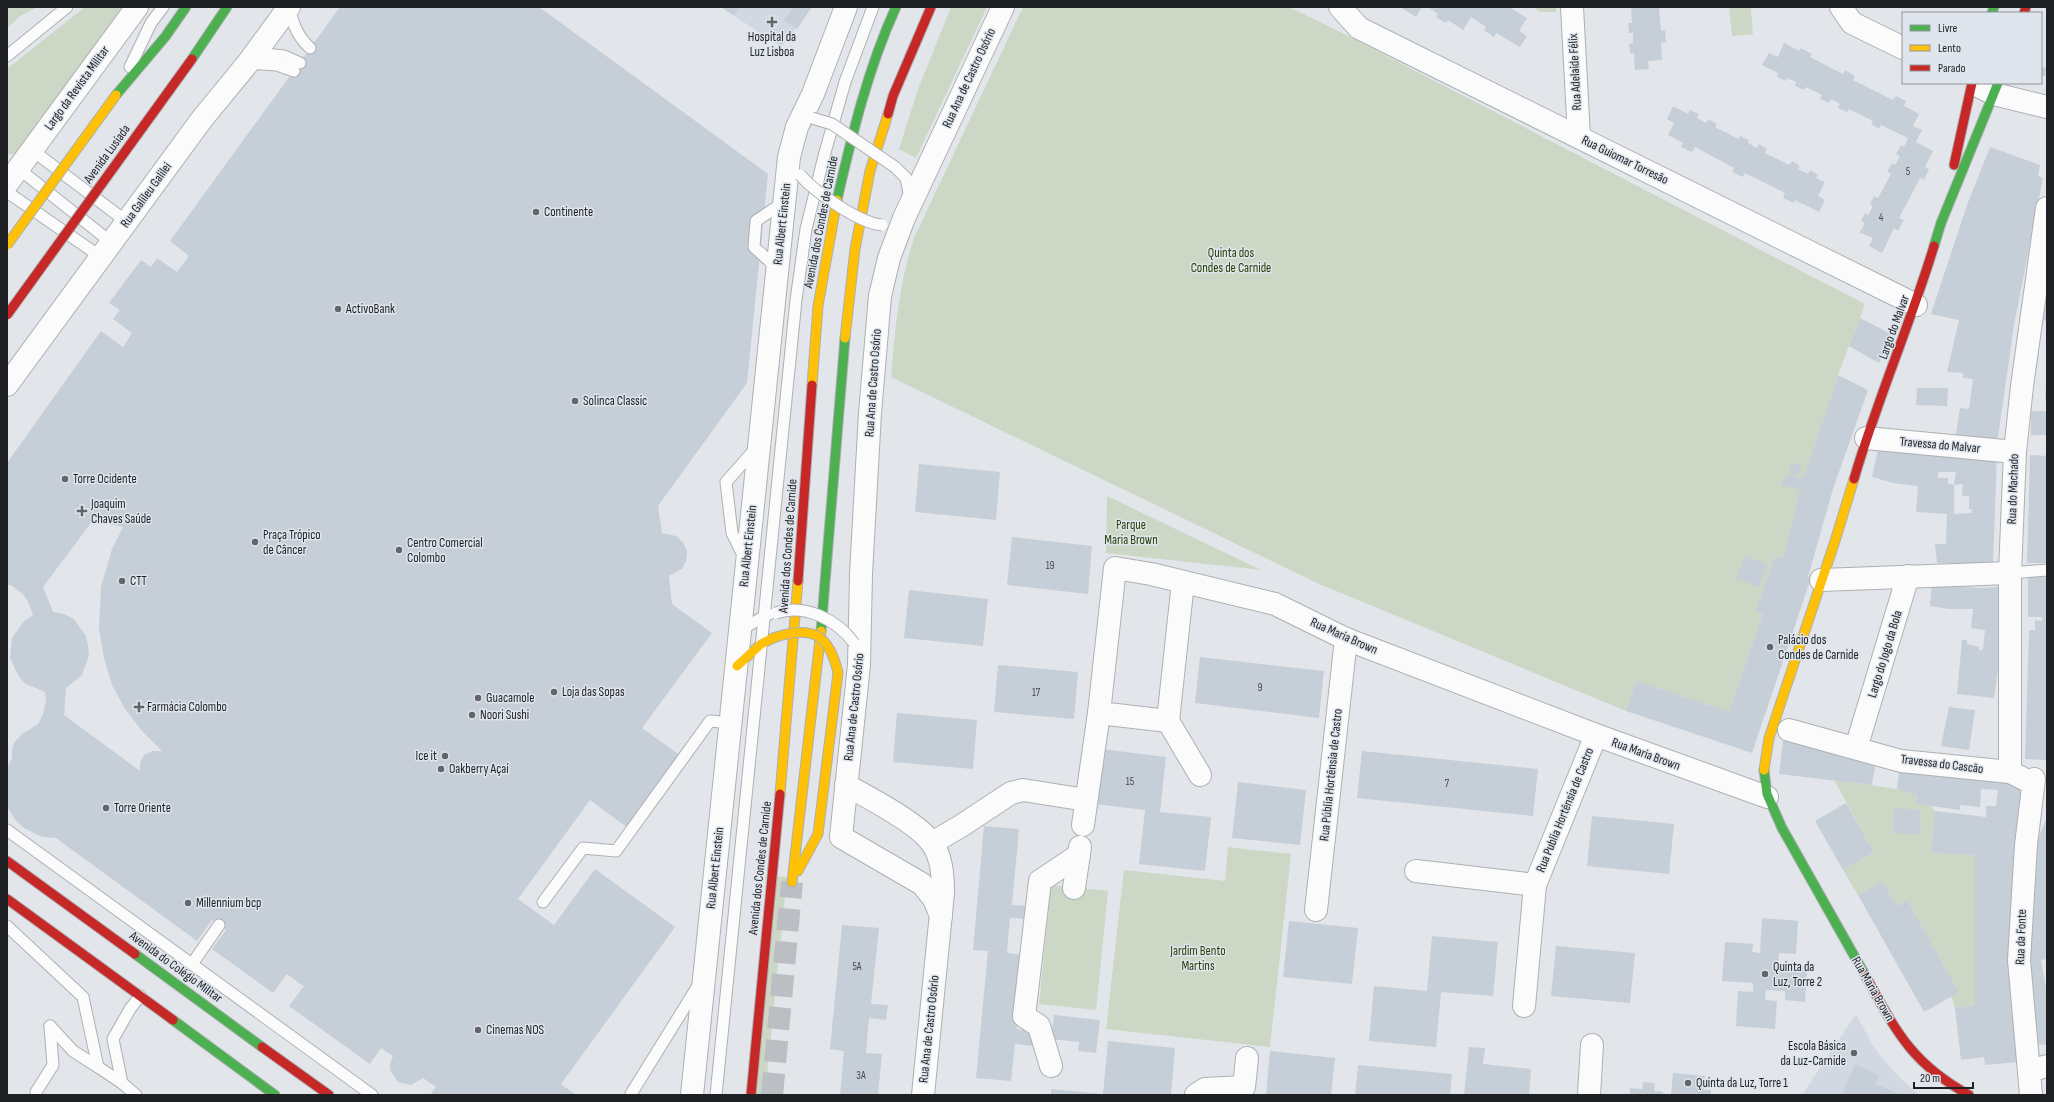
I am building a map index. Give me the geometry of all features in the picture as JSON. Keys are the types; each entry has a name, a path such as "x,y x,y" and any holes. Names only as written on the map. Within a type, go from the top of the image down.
{"main road":[{"name":"Avenida Lusíada","path":"7,245 116,95 165,36 186,7"},
{"name":"Avenida Lusíada","path":"7,315 192,59 227,7"},
{"name":"Avenida dos Condes de Carnide","path":"751,1095 792,662 819,299 826,253 843,168 880,47 896,7"},
{"path":"736,666 761,644 789,631 816,633 826,640 835,656 838,673 818,834 792,882 817,676 829,545 840,378 855,250 870,171 893,96 931,7"},
{"name":"Largo do Malvar","path":"1942,223 1972,84"},
{"name":"Largo do Malvar","path":"1866,438 1916,305 1942,223 1996,88"},
{"path":"1767,797 1763,766 1769,738 1835,541 1866,438"},
{"name":"Rua Maria Brown","path":"1767,797 1782,828 1891,1022 1909,1048 1926,1068 1943,1081 1969,1095"},
{"name":"Avenida do Colégio Militar","path":"7,861 329,1095"},
{"path":"7,899 275,1095"}],"street":[{"name":"Largo da Revista Militar","path":"11,174 32,150 137,7"},
{"name":"Rua Galileu Galilei","path":"7,385 202,118 252,58 289,7"},
{"name":"Rua Albert Einstein","path":"692,1095 703,976 731,723 746,561 789,157 807,116 813,94 846,7"},
{"name":"Rua Ana de Castro Osório","path":"941,916 934,899 922,884 841,837 859,665 861,574 875,339 882,288 889,258 907,210 1003,7"},
{"name":"Rua Guiomar Torresão","path":"1340,7 1359,28 1916,305"},
{"name":"Rua Adelaide Félix","path":"1572,7 1579,137"},
{"path":"1841,7 1852,23 1902,48"},
{"path":"1977,84 1996,88 2047,107"},
{"name":"Rua do Machado","path":"2029,776 2010,573 2015,452 2022,386 2047,208"},
{"name":"Travessa do Malvar","path":"1866,438 2015,452"},
{"name":"Rua Maria Brown","path":"1099,713 1115,568 1183,582 1275,604 1346,639 1596,735 1767,797"},
{"path":"1821,580 2010,573"},
{"name":"Largo do Jogo da Bola","path":"1856,748 1908,576"},
{"path":"1183,582 1168,721 1200,775"},
{"name":"Rua Públia Hortênsia de Castro","path":"1316,910 1346,639"},
{"path":"1074,888 1099,713 1168,721"},
{"path":"1789,730 1856,748"},
{"name":"Rua Publia Hortênsia de Castro","path":"1524,1006 1535,885 1596,735"},
{"name":"Travessa do Cascão","path":"1856,748 1901,761 2029,776"},
{"name":"Rua da Fonte","path":"2029,776 2019,960 2038,1068 2031,1095"},
{"name":"Rua Ana de Castro Osório","path":"846,785 916,828 932,842 940,860 943,875 941,916 923,1095"},
{"path":"932,842 961,826 1011,793 1023,790 1086,800"},
{"path":"1051,1066 1039,1026 1024,1016 1040,880 1081,841"},
{"name":"Rua Publia Hortênsia de Castro","path":"1416,871 1535,885"},
{"path":"1589,1095 1592,1045"},
{"path":"1196,1095 1205,1089 1244,1087 1247,1058"}],"lane":[{"path":"7,56 67,7"},
{"path":"116,95 151,23 163,7"},
{"path":"289,7 296,31 310,48"},
{"path":"716,1095 796,300 806,230 845,82 873,7"},
{"path":"925,20 937,7"},
{"path":"252,58 277,65 297,67"},
{"path":"789,157 800,175 814,189 865,222 882,225 907,210 906,178 895,167 832,124 807,116"},
{"path":"32,150 127,222"},
{"path":"11,174 107,250"},
{"path":"7,192 107,250"},
{"path":"2010,573 2047,570"},
{"path":"740,630 764,616 781,611 806,611 824,617 840,627 854,643 859,665"},
{"path":"544,902 583,848 616,851 710,721 731,723"},
{"path":"7,830 372,1095"},
{"path":"192,964 219,925"},
{"path":"7,926 83,997 98,1066"},
{"path":"631,1094 703,976"},
{"path":"122,1084 113,1039 140,996"},
{"path":"36,1092 53,1065 50,1026 73,1051 98,1066 136,1095"}],"shaded area":[{"name":"Hospital da Luz Lisboa","path":"721,7 812,7 781,47"},
{"name":"Escola Básica da Luz-Carnide","path":"1856,1014 1873,1046 1898,1076 1919,1095 1802,1095"}],"green space":[{"path":"7,7 38,7 20,16 7,28"},
{"path":"85,7 122,7 16,153 7,155 7,69"},
{"path":"951,7 987,7 916,158 899,149 918,89"},
{"name":"Quinta dos Condes de Carnide","path":"1023,7 1289,7 1344,34 1865,304 1838,375 1803,479 1783,558 1775,555 1757,608 1756,612 1763,614 1729,712 1636,681 1626,711 1317,583 891,377 901,290 914,238"},
{"path":"1533,7 1556,7 1556,12 1540,12"},
{"path":"1729,7 1751,7 1753,34 1732,36"},
{"name":"Parque Maria Brown","path":"1107,496 1261,570 1106,553"},
{"path":"1834,780 1897,789 1917,795 1916,804 1930,805 1935,811 1931,853 1975,855 1975,1005 1955,1008 1951,996 1959,992 1907,900 1897,906 1882,881 1858,895 1843,870 1874,852"},
{"name":"Jardim Bento Martins","path":"1228,847 1291,854 1270,1047 1106,1029 1124,870 1225,881"},
{"path":"770,876 787,877 765,1095 748,1095"},
{"path":"1051,885 1108,891 1096,1010 1039,1004"}],"building":[{"name":"Centro Comercial Colombo","path":"340,7 539,7 768,174 747,383 658,506 662,533 676,536 683,542 687,551 686,561 682,569 669,576 672,604 712,633 642,728 681,756 629,829 590,800 518,899 554,925 595,869 675,927 561,1084 576,1095 430,1095 436,1087 423,1078 411,1085 398,1082 390,1070 390,1063 393,1056 381,1048 370,1064 289,1006 304,986 287,974 273,993 212,949 226,930 212,920 197,941 56,838 42,837 24,828 17,822 7,807 7,767 12,758 14,743 22,734 38,724 43,714 46,701 45,692 26,684 19,677 10,658 12,638 24,621 33,615 23,594 11,585 7,585 7,463 101,331 123,347 132,333 113,319 120,310 109,303 141,260 151,267 157,258 177,272 189,256 170,241","holes":["100,511 101,517 108,524 123,527 112,549 101,587 99,629 104,658 112,685 125,709 142,731 162,751 152,751 144,755 140,763 140,771 64,715 66,688 82,675 89,655 88,645 86,636 74,619 64,614 53,612 43,587"]},
{"path":"721,7 740,7 734,16"},
{"path":"793,7 812,7 797,29 784,20"},
{"path":"1400,7 1422,7 1416,17"},
{"path":"1428,7 1509,7 1527,18 1519,31 1527,36 1520,47 1496,33 1494,37 1484,30 1486,27 1471,17 1463,30 1448,20 1446,23 1436,17 1438,14"},
{"path":"1631,7 1659,7 1661,31 1665,30 1666,42 1661,43 1662,60 1648,61 1649,69 1635,70 1634,53 1630,53 1629,44 1633,43 1633,33 1629,33 1628,23 1632,23"},
{"path":"1784,43 1799,51 1801,48 1812,54 1810,57 1843,74 1845,70 1855,76 1853,80 1893,100 1896,96 1906,101 1904,106 1919,114 1913,126 1922,130 1916,142 1933,151 1925,167 1929,169 1924,180 1920,178 1899,218 1904,220 1898,231 1894,228 1882,253 1869,246 1873,238 1862,233 1859,234 1865,223 1861,221 1865,213 1868,215 1873,206 1870,204 1874,196 1878,198 1891,174 1887,172 1892,163 1895,165 1900,156 1896,154 1901,145 1904,147 1908,138 1881,125 1879,129 1871,124 1873,121 1849,109 1847,112 1838,108 1840,104 1831,99 1829,103 1820,99 1822,95 1806,87 1804,90 1795,86 1796,82 1787,78 1786,81 1777,77 1778,73 1762,65 1769,53 1778,57"},
{"path":"2042,67 2046,68 2045,76 2042,76"},
{"path":"1673,106 1688,114 1690,110 1699,114 1697,118 1706,123 1708,119 1717,124 1715,127 1739,139 1740,136 1749,140 1748,143 1757,148 1759,144 1767,149 1765,153 1789,165 1792,161 1800,166 1798,169 1808,174 1810,170 1818,175 1816,178 1825,182 1818,196 1825,200 1819,212 1795,200 1794,203 1783,198 1785,193 1745,173 1743,177 1732,172 1734,168 1695,147 1692,152 1681,147 1683,143 1668,135 1674,123 1667,119"},
{"path":"1990,147 2040,165 2038,176 2043,178 2014,325 1997,444 1955,440 1960,408 1969,409 1973,379 1963,378 1963,373 1947,372 1959,320 1931,314 1967,205"},
{"path":"2047,261 2047,321 2038,319"},
{"path":"1860,318 1891,334 1879,363 1849,346"},
{"name":"Palácio dos Condes de Carnide","path":"1838,375 1868,390 1833,489 1808,577 1811,578 1752,753 1626,711 1636,681 1729,712 1763,614 1756,612 1757,608 1775,555 1783,558 1800,490 1781,485 1787,474 1803,479"},
{"path":"2046,385 2047,399 2045,399"},
{"path":"1917,388 1948,388 1947,406 1916,405"},
{"path":"2031,411 2047,411 2047,435 2031,435"},
{"path":"1878,449 1997,453 1993,564 1937,563 1935,544 1946,544 1947,514 1916,512 1918,486 1893,483 1872,477","holes":["1938,472 1956,472 1954,485 1948,483 1948,478 1938,478","1963,484 1962,496 1969,496 1969,509 1972,509 1971,513 1954,514 1954,485"]},
{"path":"2030,455 2047,456 2047,563 2027,563"},
{"path":"1793,463 1797,463 1801,469 1797,475 1793,475 1789,471 1789,467"},
{"path":"919,464 1000,472 996,520 915,512"},
{"path":"1012,537 1092,546 1088,594 1007,585"},
{"path":"1746,556 1767,565 1759,587 1735,578"},
{"path":"2028,576 2047,576 2047,760 2025,759 2029,630 2035,630 2035,620 2042,621 2042,617 2028,617"},
{"path":"1932,583 1978,588 1999,587 1999,661 1994,698 1957,694 1962,640 1967,640 1967,644 1979,647 1979,651 1983,649 1985,630 1971,628 1973,609 1948,609 1930,606"},
{"path":"909,590 988,599 983,646 904,638"},
{"path":"1200,657 1324,671 1319,718 1195,703"},
{"path":"998,665 1078,672 1074,719 994,712"},
{"path":"1949,707 1975,710 1969,750 1941,746"},
{"path":"897,713 977,720 973,769 893,762"},
{"path":"1783,740 1858,755 1876,761 1872,785 1779,774"},
{"path":"1101,749 1166,757 1160,812 1211,817 1205,871 1139,864 1145,810 1095,804"},
{"path":"1362,751 1538,769 1533,816 1357,798"},
{"path":"1900,765 2015,783 2020,790 2022,800 2019,1062 1985,1065 1984,1057 1961,1060 1955,1008 1975,1005 1975,855 1931,853 1935,811 1986,817 1986,806 1996,806 1998,790 1981,789 1980,807 1960,805 1960,810 1916,804 1917,795 1897,789"},
{"path":"1238,782 1306,790 1300,845 1232,838"},
{"path":"1846,803 1874,852 1843,870 1815,821"},
{"path":"1894,808 1920,810 1919,834 1893,833"},
{"path":"1592,816 1674,824 1669,874 1587,866"},
{"path":"2047,817 2047,959 2041,960 2047,994 2047,1045 2035,1044 2027,945 2034,903 2028,903 2034,849"},
{"path":"984,826 1019,829 1012,905 1028,906 1027,919 1010,918 1007,953 1024,955 1017,1029 1034,1031 1032,1046 1015,1044 1011,1081 976,1078 988,951 973,950"},
{"path":"1882,881 1897,906 1907,900 1959,992 1924,1012 1858,895"},
{"name":"Quinta da Luz, Torre 2","path":"1762,918 1798,921 1796,954 1779,953 1778,965 1807,967 1805,1002 1785,1000 1785,991 1766,990 1765,1000 1777,1001 1775,1029 1736,1026 1738,991 1753,992 1753,983 1722,981 1725,942 1753,944 1752,952 1760,953"},
{"path":"1289,921 1358,928 1352,984 1283,977"},
{"path":"842,925 879,928 871,1004 888,1005 886,1020 869,1018 866,1053 882,1054 878,1095 840,1095 844,1051 830,1049"},
{"path":"1432,936 1498,942 1493,996 1441,992 1436,1047 1369,1041 1374,986 1427,991"},
{"path":"1556,946 1635,953 1630,1003 1551,996"},
{"path":"1054,1015 1100,1020 1096,1053 1078,1051 1079,1042 1051,1039"},
{"path":"1108,1041 1175,1048 1171,1095 1051,1095 1051,1089 1103,1094"},
{"path":"1469,1047 1485,1048 1483,1064 1531,1069 1529,1095 1464,1095"},
{"path":"1270,1051 1335,1058 1331,1095 1266,1095"},
{"path":"1855,1064 1879,1075 1875,1084 1902,1095 1842,1095"},
{"path":"1358,1065 1452,1074 1450,1095 1355,1095"},
{"name":"Quinta da Luz, Torre 1","path":"1673,1073 1705,1076 1704,1090 1711,1090 1711,1095 1671,1095"},
{"name":"Quinta da Luz, Torre 1","path":"1643,1082 1655,1083 1654,1091 1663,1092 1662,1095 1630,1095 1630,1088 1642,1089"}],"tunnel":[{"path":"772,1095 792,882"}],"traffic: fast":[{"path":"116,95 165,37 186,7"},
{"path":"192,59 227,7"},
{"path":"837,200 855,126 869,78 896,7"},
{"path":"1992,12 1994,7"},
{"path":"1934,246 1941,223 1998,84"},
{"path":"821,631 845,338"},
{"path":"1764,770 1767,794 1782,828 1865,975"},
{"path":"135,954 262,1047"},
{"path":"173,1020 275,1095"}],"traffic: slow":[{"path":"7,245 116,95"},
{"path":"845,338 855,249 870,171 888,114"},
{"path":"812,385 818,306 837,200"},
{"path":"1764,770 1769,738 1835,541 1854,479"},
{"path":"780,794 798,581"},
{"path":"792,882 821,631"},
{"path":"773,638 798,632 816,636 823,641 829,649 838,673"},
{"path":"737,666 761,644 773,638"},
{"path":"798,871 818,834 838,673"}],"traffic: jam":[{"path":"888,114 893,96 931,7"},
{"path":"2024,12 2026,7"},
{"path":"7,315 192,59"},
{"path":"1954,165 1972,84"},
{"path":"1854,479 1934,246"},
{"path":"798,581 812,385"},
{"path":"751,1095 780,794"},
{"path":"7,861 135,954"},
{"path":"7,899 173,1020"},
{"path":"1865,975 1896,1029 1919,1058 1949,1083 1969,1095"},
{"path":"262,1047 329,1095"}],"place":[{"name":"Hospital da Luz Lisboa","path":"772,22"},
{"name":"Continente","path":"536,212"},
{"name":"ActivoBank","path":"338,309"},
{"name":"Solinca Classic","path":"575,401"},
{"name":"Torre Ocidente","path":"65,479"},
{"name":"Joaquim Chaves Saúde","path":"82,511"},
{"name":"Praça Trópico de Câncer","path":"255,542"},
{"name":"Centro Comercial Colombo","path":"399,550"},
{"name":"CTT","path":"122,581"},
{"name":"Palácio dos Condes de Carnide","path":"1770,647"},
{"name":"Loja das Sopas","path":"554,692"},
{"name":"Guacamole","path":"478,698"},
{"name":"Farmácia Colombo","path":"139,707"},
{"name":"Noori Sushi","path":"472,715"},
{"name":"Ice it","path":"445,756"},
{"name":"Oakberry Açaí","path":"441,769"},
{"name":"Torre Oriente","path":"106,808"},
{"name":"Millennium bcp","path":"188,903"},
{"name":"Quinta da Luz, Torre 2","path":"1765,974"},
{"name":"Cinemas NOS","path":"478,1030"},
{"name":"Escola Básica da Luz-Carnide","path":"1854,1053"},
{"name":"Quinta da Luz, Torre 1","path":"1688,1083"}]}
